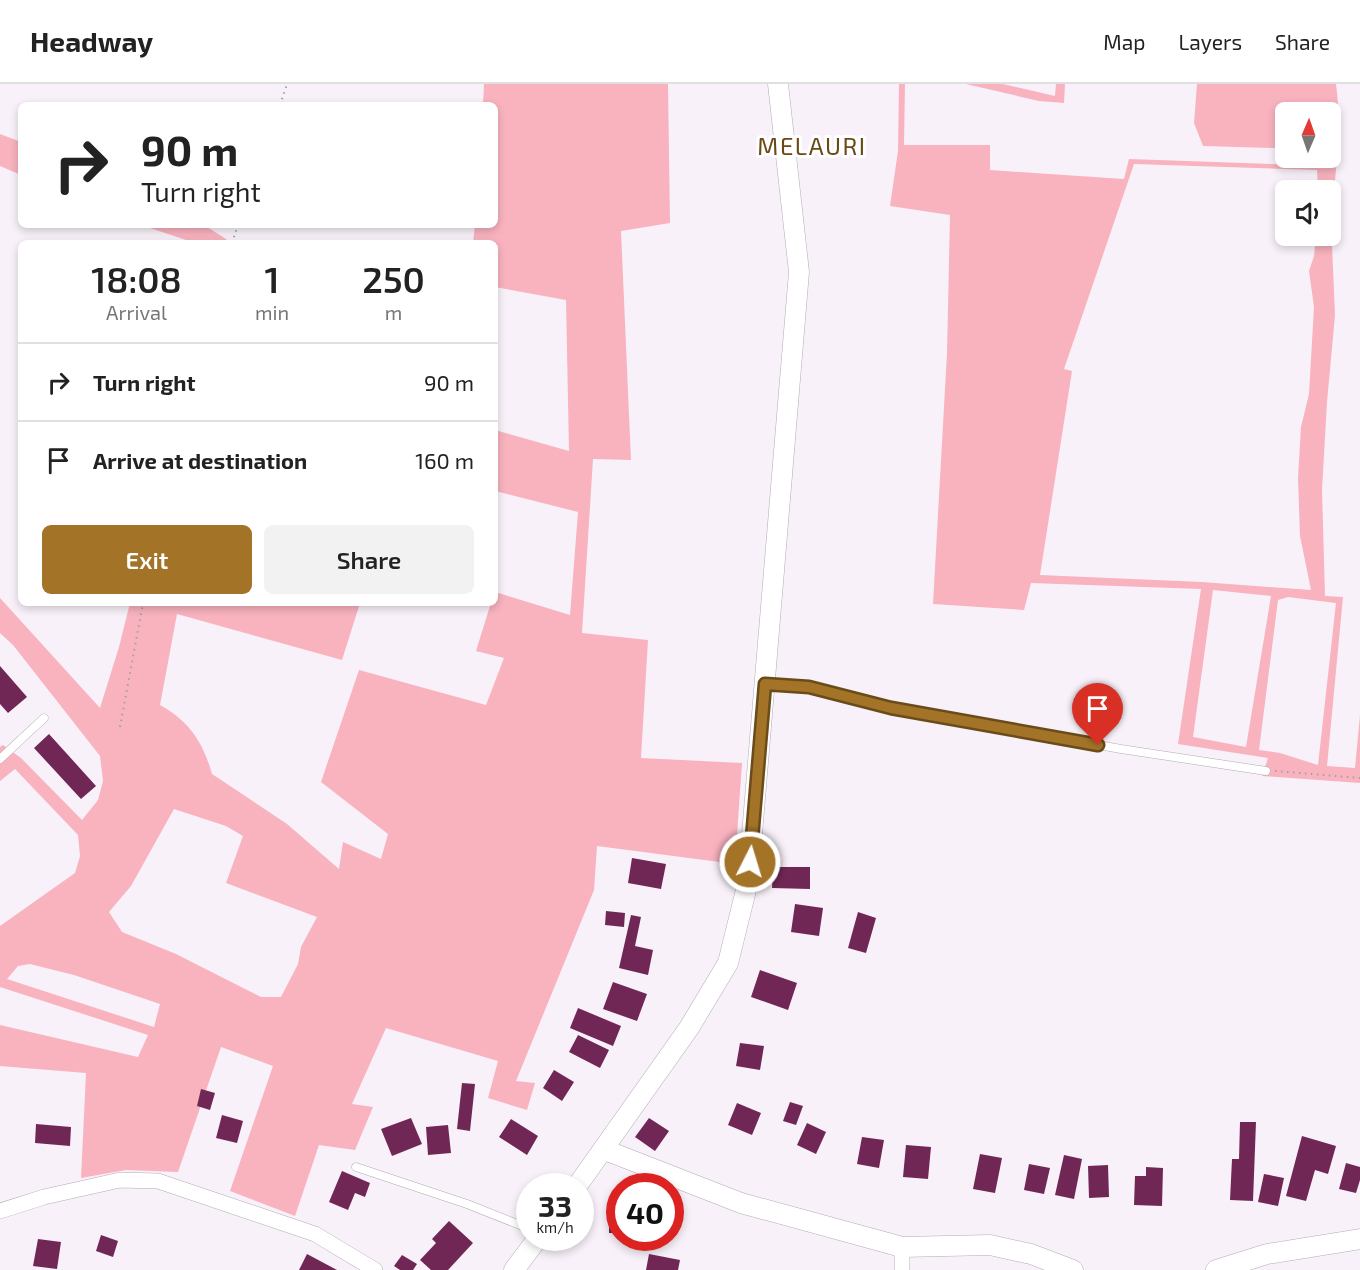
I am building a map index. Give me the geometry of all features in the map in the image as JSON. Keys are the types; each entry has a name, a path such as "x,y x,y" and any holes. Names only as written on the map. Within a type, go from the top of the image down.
{"street":[{"path":"587,1173 689,1028 728,963 748,882 799,272 778,84"},
{"path":"605,1150 741,1203 902,1247 990,1245 1031,1254 1073,1270"},
{"path":"0,1211 44,1197 120,1180 158,1181 315,1234 375,1270"},
{"path":"1216,1270 1267,1254 1360,1239"},
{"path":"902,1247 902,1270"},
{"path":"514,1270 528,1251"}],"lane":[{"path":"765,684 809,687 891,708 1063,739 1266,771"},
{"path":"0,759 44,718"},
{"path":"356,1167 467,1204 516,1223"}],"path":[{"path":"281,102 287,84"},
{"path":"120,727 142,606"},
{"path":"1266,771 1360,778"}],"shaded area":[{"path":"484,84 668,84 670,223 621,231 631,460 593,459 582,633 648,640 641,758 742,763 735,864 597,846 594,890 516,1081 535,1083 527,1110 488,1098 498,1061 386,1028 352,1104 373,1107 355,1150 319,1145 295,1216 230,1191 273,1066 221,1047 178,1172 126,1170 81,1178 86,1073 0,1066 0,1025 138,1057 148,1035 0,987 0,926 75,873 80,856 78,835 15,769 0,781 0,747 3,745 21,758 82,820 98,800 103,781 100,756 13,645 0,633 0,598 100,708 129,606 359,606 342,660 177,614 160,705 179,718 194,734 212,774 287,824 339,869 343,842 381,859 388,834 321,782 359,670 486,705 504,658 476,651 490,606 498,606 498,593 570,615 578,512 498,492 498,431 569,451 566,300 498,288 498,240 473,240 475,228 498,228 498,102 483,102","holes":["174,809 226,826 243,836 226,883 317,917 301,947 298,964 281,997 261,997 176,954 122,932 109,912 131,886","30,964 74,975 160,1004 154,1027 7,979 18,966"]},
{"path":"899,84 905,84 904,145 990,145 990,170 1124,179 1129,159 1275,164 1275,168 1336,168 1335,180 1318,180 1317,170 1134,164 1064,369 1072,371 1040,575 1202,582 1311,590 1300,536 1298,478 1301,427 1309,394 1314,307 1309,271 1315,246 1332,246 1335,315 1322,490 1325,596 1343,597 1327,766 1355,768 1360,715 1360,783 1262,776 1268,758 1178,744 1201,589 1031,583 1024,610 933,604 947,353 950,215 890,206 898,151","holes":["1213,590 1271,596 1246,747 1193,737","1288,597 1336,603 1318,765 1280,753 1259,750 1278,600"]},
{"path":"966,84 1003,84 1055,96 1056,84 1065,84 1064,103 1039,101"},
{"path":"1197,84 1336,84 1338,102 1275,102 1274,148 1203,146 1194,123"},
{"path":"0,134 18,141 18,174 0,166"},
{"path":"150,228 209,228 226,240 186,240"}],"building":[{"path":"0,666 27,697 8,713 0,704"},
{"path":"49,734 96,786 81,799 34,748"},
{"path":"632,858 666,864 661,889 628,883"},
{"path":"773,867 810,867 810,889 772,888"},
{"path":"795,904 823,908 819,936 791,932"},
{"path":"606,911 625,913 624,927 605,925"},
{"path":"858,912 876,918 866,953 848,948"},
{"path":"631,915 641,917 635,946 653,950 648,975 619,968"},
{"path":"760,970 797,983 788,1010 751,997"},
{"path":"613,982 647,994 637,1021 603,1009"},
{"path":"578,1008 621,1026 613,1046 570,1028"},
{"path":"578,1035 609,1050 600,1068 569,1052"},
{"path":"740,1043 764,1046 760,1070 736,1066"},
{"path":"554,1070 574,1082 562,1101 543,1088"},
{"path":"462,1083 475,1084 470,1131 457,1129"},
{"path":"201,1089 215,1093 210,1110 197,1106"},
{"path":"790,1102 803,1106 796,1125 783,1121"},
{"path":"737,1103 761,1113 752,1135 728,1125"},
{"path":"222,1115 243,1121 237,1143 216,1138"},
{"path":"411,1118 422,1144 392,1156 381,1129"},
{"path":"649,1118 669,1131 655,1151 635,1137"},
{"path":"511,1119 538,1136 527,1155 499,1137"},
{"path":"1240,1122 1256,1122 1253,1201 1230,1200 1232,1159 1239,1159"},
{"path":"807,1123 826,1132 816,1154 797,1145"},
{"path":"36,1124 71,1127 70,1146 35,1143"},
{"path":"448,1125 451,1153 428,1155 426,1127"},
{"path":"1302,1136 1336,1146 1328,1174 1315,1170 1306,1201 1286,1196"},
{"path":"862,1137 884,1140 879,1168 857,1164"},
{"path":"906,1145 931,1147 928,1179 903,1177"},
{"path":"980,1154 1002,1158 995,1193 973,1189"},
{"path":"1064,1155 1082,1159 1074,1199 1055,1195"},
{"path":"1346,1163 1360,1167 1360,1180 1356,1193 1339,1189"},
{"path":"1029,1164 1050,1168 1044,1194 1024,1190"},
{"path":"1108,1165 1109,1197 1089,1198 1088,1166"},
{"path":"1146,1167 1163,1168 1162,1206 1134,1205 1135,1176 1146,1176"},
{"path":"342,1171 370,1183 365,1197 355,1193 348,1210 329,1202"},
{"path":"1264,1174 1284,1178 1278,1206 1258,1202"},
{"path":"449,1221 473,1243 448,1270 431,1270 420,1260 436,1243 432,1239"},
{"path":"101,1235 118,1241 113,1257 96,1251"},
{"path":"38,1239 61,1242 57,1269 33,1266"},
{"path":"307,1254 337,1270 299,1270"},
{"path":"649,1254 680,1260 678,1270 646,1270"},
{"path":"402,1255 417,1264 413,1270 400,1270 394,1266"}],"district":[{"name":"MELAURI","path":"812,145"}],"route":[{"path":"750,862 765,684 809,687 891,708 1098,745"}]}
